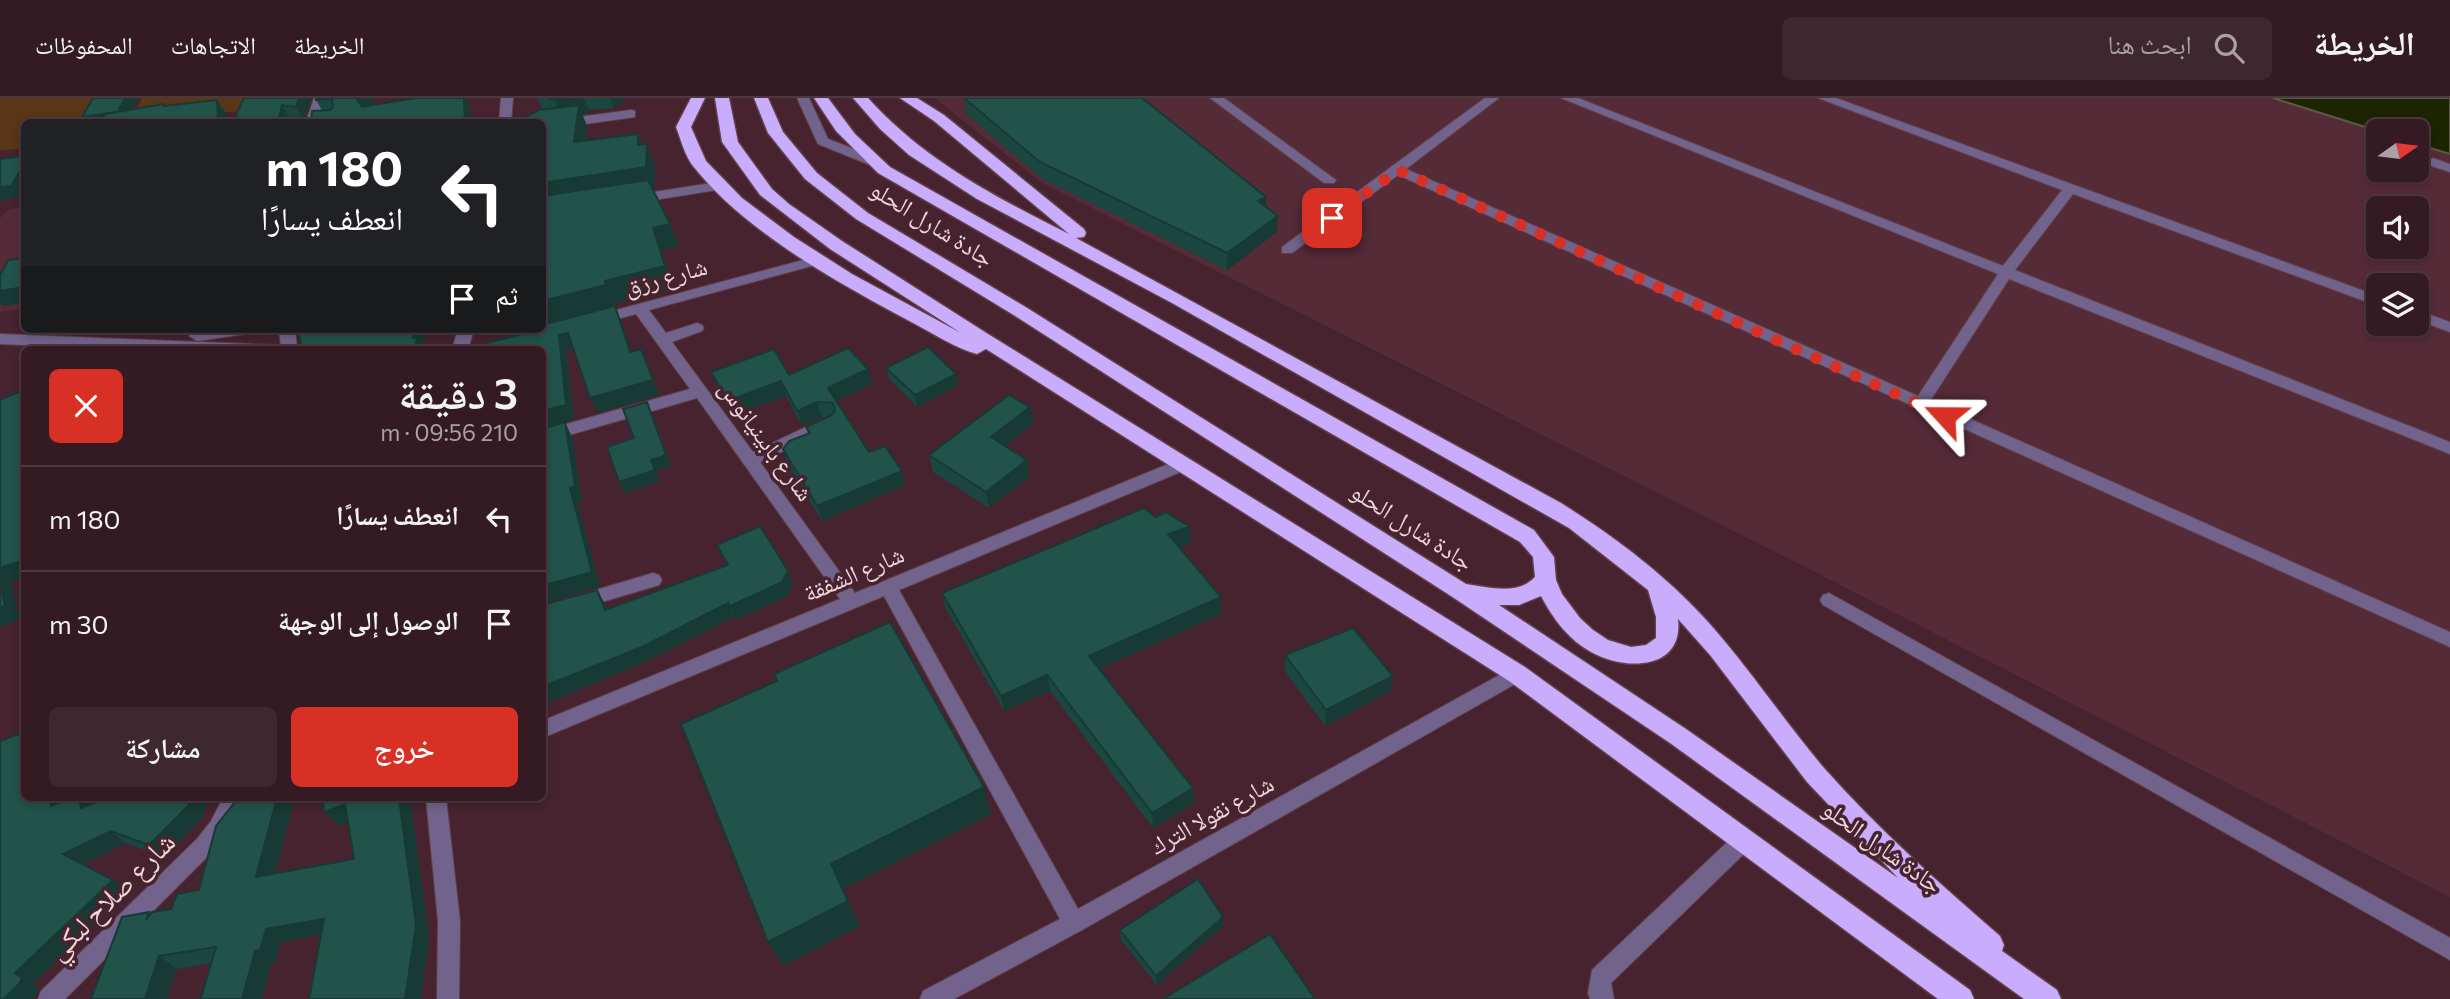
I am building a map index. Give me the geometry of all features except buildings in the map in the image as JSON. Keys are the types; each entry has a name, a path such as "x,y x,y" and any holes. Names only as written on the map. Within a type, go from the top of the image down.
{"highway":[{"path":"698,98 688,108 684,121 685,138 696,163 718,186 765,226 938,330 1040,374"},
{"path":"722,98 730,142 766,192 836,245 1517,674 1960,999"},
{"name":"جادة شارل الحلو","path":"761,98 776,133 811,176 862,216 1018,310 1459,590 1678,736 2047,999"},
{"name":"جادة شارل الحلو","path":"821,98 835,122 875,162 897,177 1513,527 1539,548 1545,561 1545,580 1560,608 1588,638 1619,655 1638,657 1661,648 1668,637 1668,617 1652,581"},
{"name":"جادة شارل الحلو","path":"860,98 892,133 955,179 1121,267 1554,508 1618,551 1652,581 1718,649 1806,764 1853,817 1899,864 2053,999"},
{"path":"907,98 939,118 1039,203 1121,267"},
{"path":"1459,590 1493,597 1517,597 1531,593 1545,580"}],"street":[{"path":"316,119 320,98"},
{"path":"505,119 508,98"},
{"path":"803,98 823,141 875,162"},
{"path":"1216,98 1329,180"},
{"path":"1287,250 1493,98"},
{"path":"1567,98 2450,448"},
{"path":"1824,98 2366,297"},
{"path":"1858,98 2366,285"},
{"path":"546,125 631,114"},
{"path":"2433,162 2450,168"},
{"path":"1398,170 2450,640"},
{"path":"624,200 718,186"},
{"path":"1920,405 2006,272 2070,188"},
{"name":"شارع رزق","path":"575,326 818,260"},
{"path":"2429,307 2450,315"},
{"name":"شارع بابينيانوس","path":"640,308 852,602"},
{"path":"2429,319 2450,327"},
{"path":"663,340 697,328"},
{"path":"142,342 213,333"},
{"path":"0,339 25,345 142,342 208,346"},
{"path":"546,435 700,392"},
{"path":"750,460 829,423"},
{"name":"شارع الشفقة","path":"546,728 1184,464"},
{"path":"546,612 653,580"},
{"path":"888,587 1074,923"},
{"path":"1829,600 2450,950"},
{"name":"شارع نقولا الترك","path":"931,999 1074,923 1517,674"},
{"name":"شارع صلاح لبكي","path":"49,999 204,846 218,828 232,801"},
{"path":"436,801 449,921 448,999"},
{"path":"1603,999 1599,993 1600,978 1744,840"}],"shaded area":[{"path":"0,98 99,98 88,119 21,119 21,148 0,151"},
{"path":"142,98 258,98 251,110 160,119 131,119"},
{"path":"935,98 2273,98 2366,127 2366,182 2429,182 2429,148 2450,154 2450,897 1803,566 1042,183"},
{"path":"2273,98 2450,98 2450,154 2429,148 2429,119 2366,119 2366,127"},
{"path":"21,207 21,308 0,312 0,218 10,209"}],"route":[{"path":"1332,218 1398,170 1945,416"}]}
